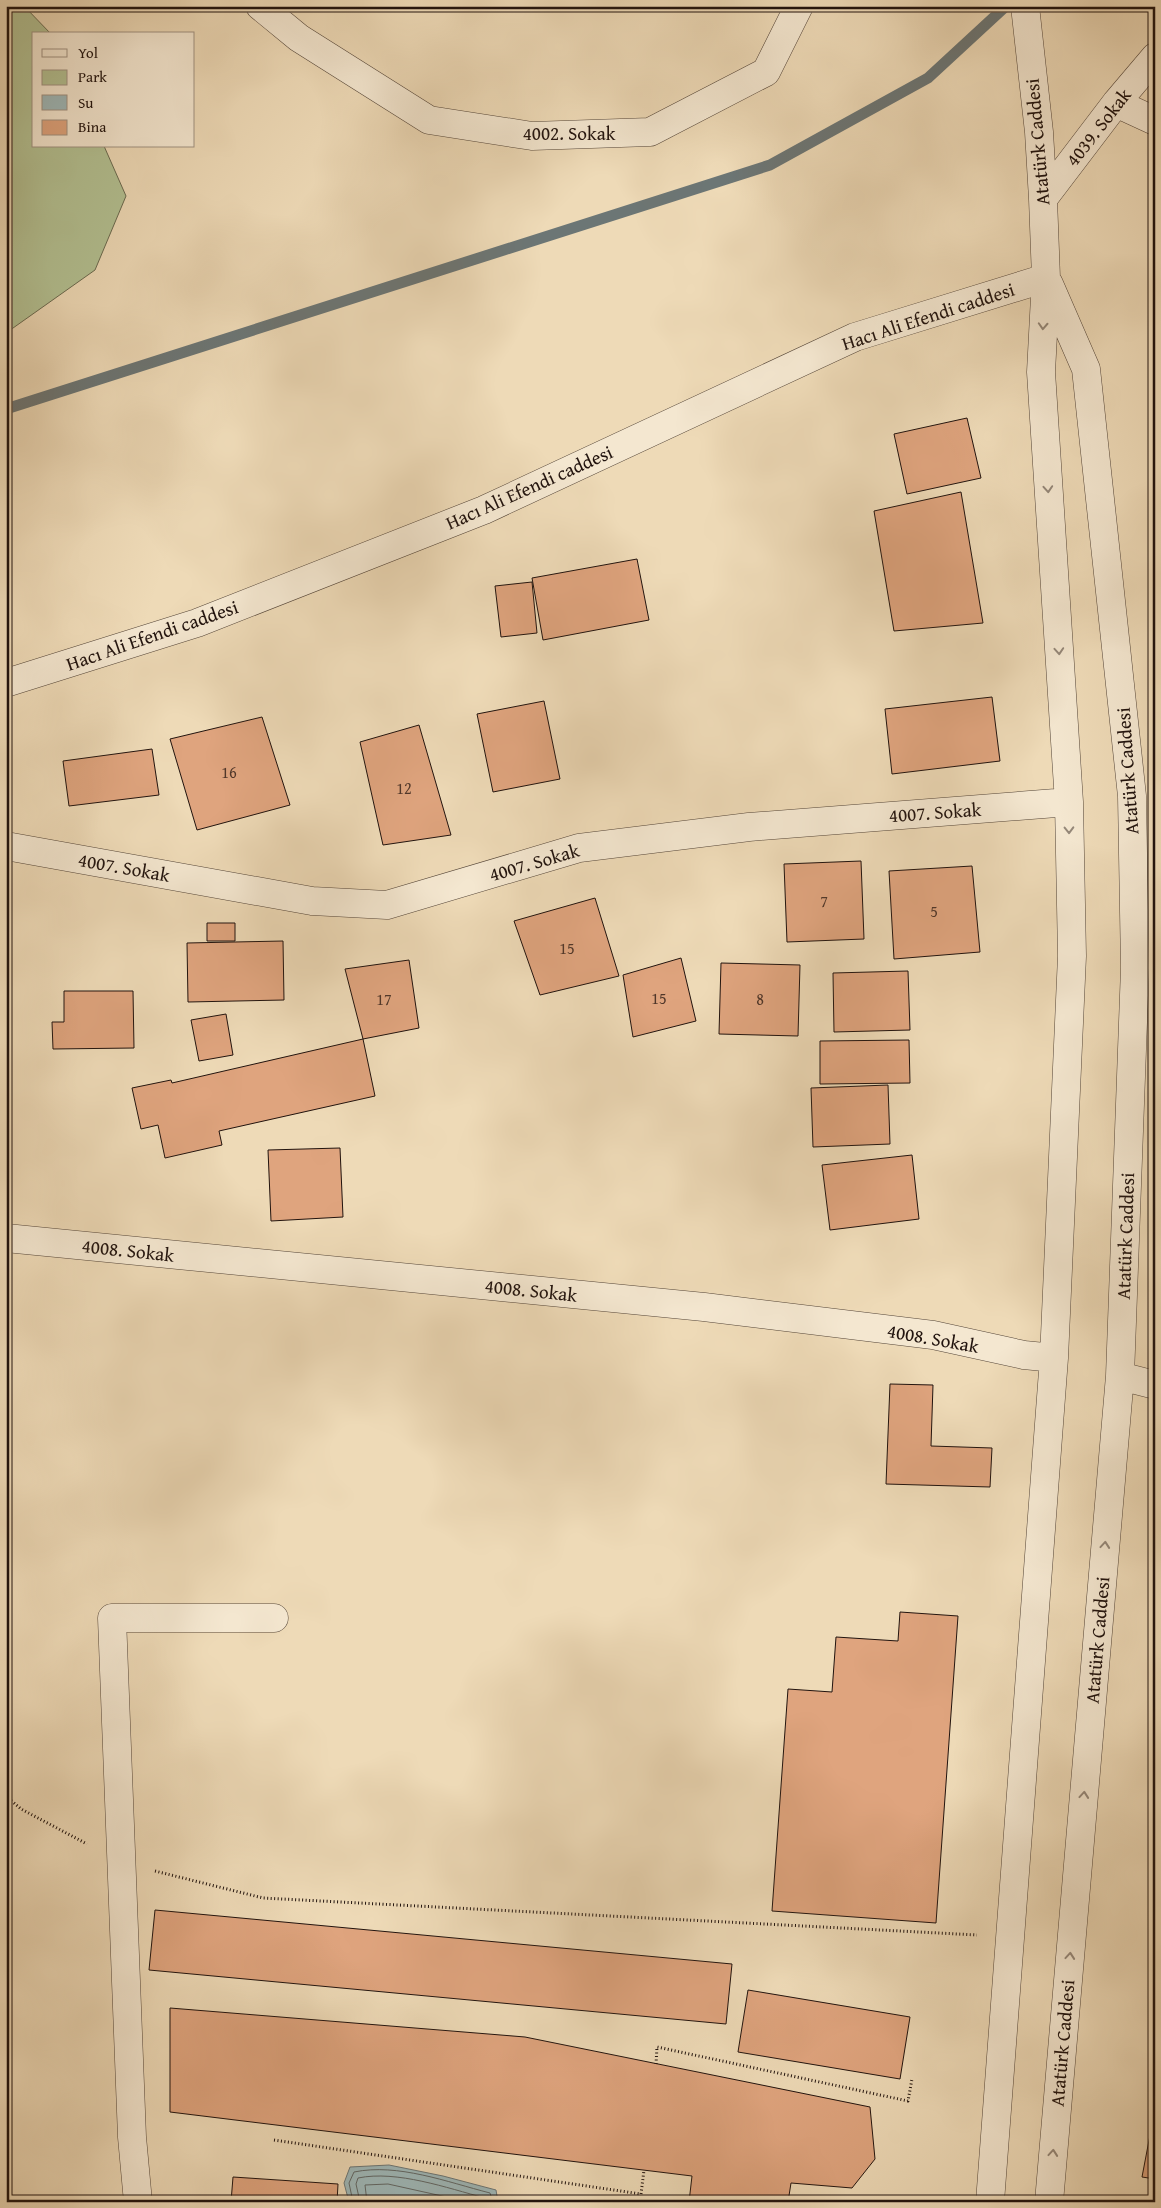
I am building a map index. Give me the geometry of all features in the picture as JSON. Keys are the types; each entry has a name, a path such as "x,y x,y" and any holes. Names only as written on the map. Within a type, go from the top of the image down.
{"street":[{"name":"4002. Sokak","path":"260,6 299,38 429,120 532,136 650,132 766,72 800,6"},
{"name":"Atatürk Caddesi","path":"990,2202 1054,1358 1072,956 1069,802 1041,372 1046,278 1043,199 1039,132 1024,6"},
{"name":"4039. Sokak","path":"1043,199 1116,103 1155,57"},
{"path":"1116,103 1155,121"},
{"name":"Atatürk Caddesi","path":"1046,278 1086,369 1132,796 1135,968 1120,1376 1049,2202"},
{"name":"Hacı Ali Efendi caddesi","path":"6,682 197,622 484,510 855,336 1046,278"},
{"name":"4007. Sokak","path":"6,846 312,901 387,905 579,848 749,827 1069,802"},
{"name":"4008. Sokak","path":"6,1238 704,1307 933,1335 1024,1355 1054,1358"},
{"path":"1120,1376 1155,1385"},
{"path":"138,2202 132,2137 123,1863 112,1618 274,1618"}],"path":[{"path":"6,1796 21,1809 123,1863 263,1898 984,1935"},
{"path":"656,2064 657,2047 908,2101 912,2079"},
{"path":"274,2140 641,2194 644,2170"}],"green space":[{"path":"6,6 24,6 49,32 32,32 32,148 105,148 126,196 95,270 6,333"}],"water":[{"path":"389,2165 443,2176 496,2190 498,2202 349,2202 344,2183 350,2167"}],"building":[{"path":"967,418 981,478 907,494 894,434"},
{"path":"961,492 983,623 894,631 874,511"},
{"path":"637,559 649,620 543,640 532,578"},
{"path":"532,582 537,633 501,637 495,586"},
{"path":"992,697 1000,761 892,774 885,709"},
{"path":"544,701 560,779 493,792 477,714"},
{"path":"262,717 290,805 197,830 170,739"},
{"path":"419,725 451,835 383,845 360,742"},
{"path":"152,749 159,795 69,806 63,761"},
{"path":"861,861 864,939 787,942 784,864"},
{"path":"972,866 980,952 894,959 889,871"},
{"path":"595,898 619,976 540,995 514,921"},
{"path":"207,923 235,923 235,941 207,941"},
{"path":"283,941 284,1000 188,1002 187,943"},
{"path":"681,958 696,1021 633,1037 623,975"},
{"path":"409,960 419,1028 363,1039 345,969"},
{"path":"721,963 800,965 798,1036 719,1034"},
{"path":"908,971 910,1030 834,1032 833,973"},
{"path":"64,991 133,991 134,1048 53,1049 52,1022 64,1022"},
{"path":"226,1014 233,1055 199,1061 191,1020"},
{"path":"363,1039 375,1096 219,1131 222,1145 165,1158 158,1125 141,1129 132,1088 171,1080 172,1083"},
{"path":"909,1040 910,1083 820,1084 820,1041"},
{"path":"888,1085 890,1144 813,1147 811,1088"},
{"path":"340,1148 343,1217 271,1221 268,1150"},
{"path":"912,1155 919,1219 830,1230 822,1165"},
{"path":"890,1384 933,1385 931,1446 992,1448 990,1487 886,1484"},
{"path":"900,1612 958,1616 936,1923 772,1911 788,1689 832,1692 836,1637 898,1641"},
{"path":"155,1910 732,1964 726,2024 149,1970"},
{"path":"748,1990 910,2017 900,2079 738,2052"},
{"path":"170,2008 525,2037 870,2107 875,2159 852,2188 791,2183 788,2202 689,2202 692,2176 170,2112"},
{"path":"1150,2135 1155,2136 1155,2179 1142,2177"},
{"path":"233,2177 338,2184 337,2202 231,2202"}],"waterway":[{"path":"6,409 770,165 928,78 1006,6"}]}
